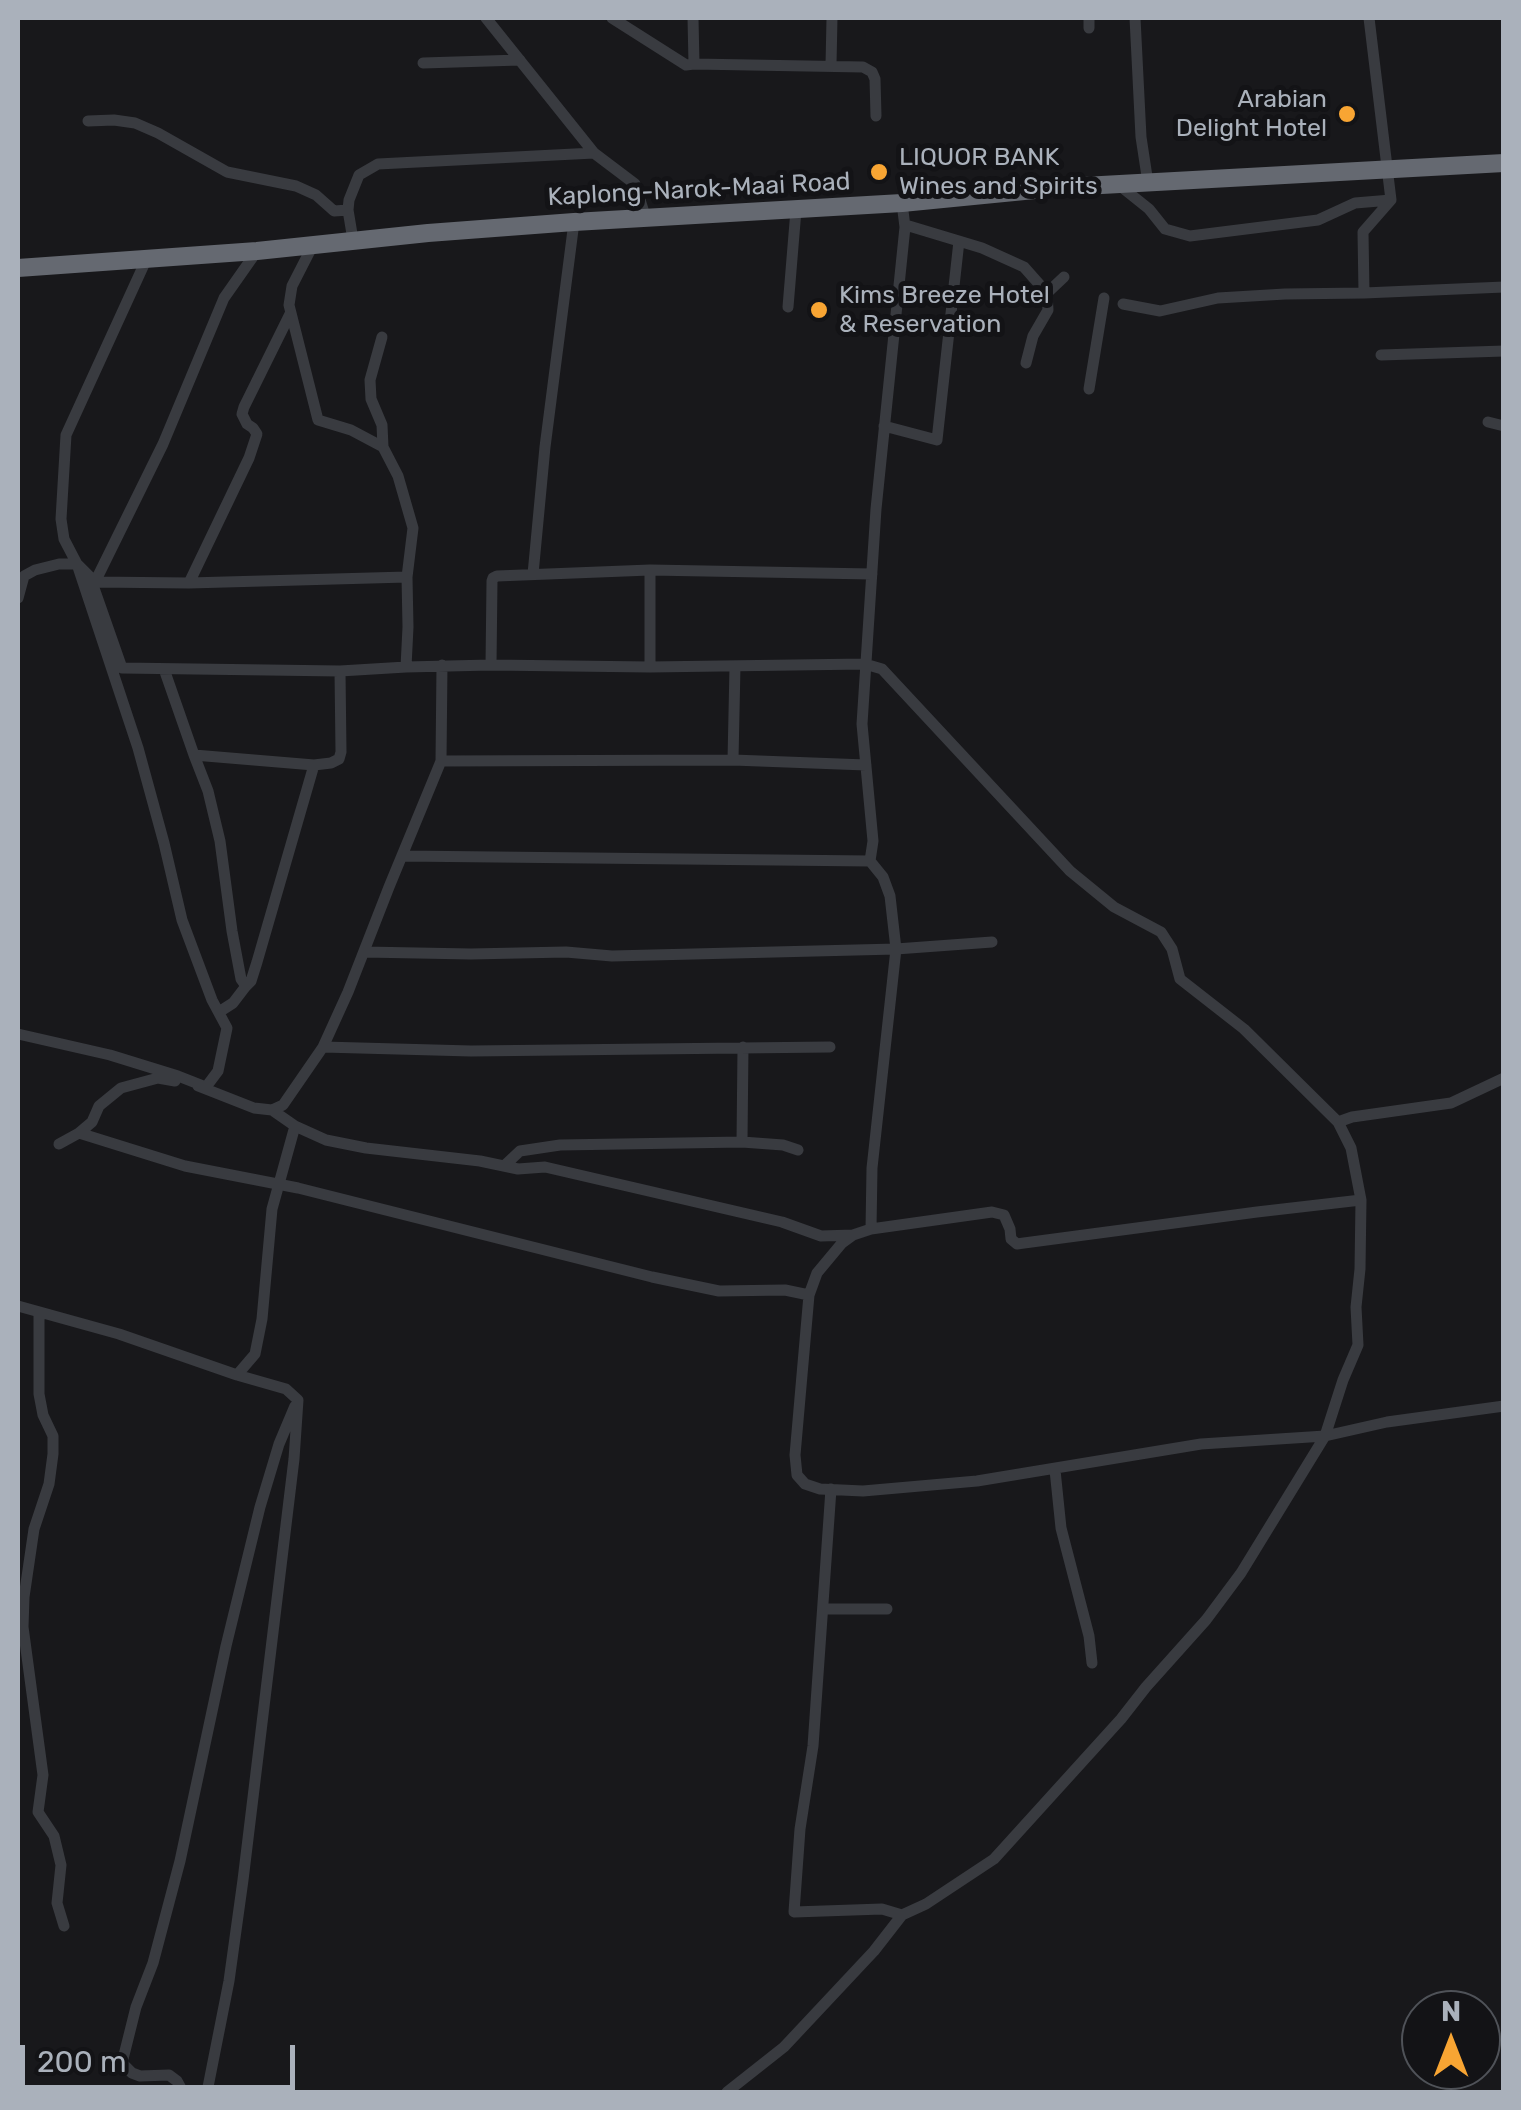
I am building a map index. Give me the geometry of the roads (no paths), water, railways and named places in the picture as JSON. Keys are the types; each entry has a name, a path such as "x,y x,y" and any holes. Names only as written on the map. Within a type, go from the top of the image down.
{"highway":[{"name":"Kaplong-Narok-Maai Road","path":"18,268 574,222 902,203 1119,184 1504,163"}],"street":[{"path":"486,18 594,153 635,184 646,219"},
{"path":"612,18 686,65 862,68 872,72 876,79 876,116"},
{"path":"693,18 694,64"},
{"path":"831,65 832,18"},
{"path":"1135,18 1141,138 1148,183"},
{"path":"1370,18 1391,200"},
{"path":"422,63 520,60"},
{"path":"88,121 134,123 227,172 296,186 316,195 334,211 348,210"},
{"path":"354,240 348,210 359,175 378,164 594,153"},
{"path":"1119,184 1149,209 1165,229 1190,236 1318,220 1355,204 1391,200"},
{"path":"1364,293 1363,232 1391,200"},
{"path":"870,861 873,841 862,724 884,426 905,227 902,203"},
{"path":"788,307 796,210"},
{"path":"532,574 544,448 574,222"},
{"path":"905,227 982,248 1024,267 1047,293 1048,310 1026,363"},
{"path":"884,426 937,440 960,242"},
{"path":"314,243 292,286 289,305 318,420 352,430 383,448"},
{"path":"257,251 224,298 163,444 95,582 122,668 340,670 492,665 865,664 882,669 1070,871 1114,907 1161,932 1172,949 1180,979 1244,1029 1338,1122 1352,1148 1361,1200 1358,1345 1326,1436 1241,1573 1121,1719 994,1860 902,1915 784,2047 727,2092"},
{"path":"147,258 66,435 61,519 64,539 138,748 182,920 226,1028 218,1071 206,1087"},
{"path":"1047,293 1064,278"},
{"path":"1123,304 1160,310 1218,298 1504,287"},
{"path":"1089,388 1104,298"},
{"path":"189,583 249,458 257,434 242,414 290,314"},
{"path":"382,338 370,380 371,399 382,425 383,448 398,476 413,528 407,577 406,667"},
{"path":"1382,355 1504,351"},
{"path":"1488,422 1504,426"},
{"path":"18,598 24,576 47,567 76,564 95,582 407,577"},
{"path":"650,570 650,667"},
{"path":"492,665 493,578 650,570 872,574"},
{"path":"272,1110 284,1105 323,1048 441,761 442,666"},
{"path":"732,760 735,666"},
{"path":"164,669 208,791 220,842 240,979 246,986"},
{"path":"194,756 314,765 339,758 340,670"},
{"path":"441,761 732,760 866,764"},
{"path":"219,1012 233,1003 251,981 314,765"},
{"path":"402,856 870,861 883,876 890,896 896,950 872,1168 871,1229"},
{"path":"364,952 566,952 612,956 896,950 992,942"},
{"path":"18,1034 110,1055 178,1076 254,1108 272,1110 326,1140 480,1161 518,1170 545,1166 782,1222 821,1236 853,1235 992,1212 1004,1215 1011,1239 1024,1244 1361,1200"},
{"path":"323,1048 830,1048"},
{"path":"742,1142 743,1048"},
{"path":"59,1144 80,1133 92,1122 99,1106 122,1088 158,1078 206,1087"},
{"path":"1338,1122 1451,1103 1504,1078"},
{"path":"237,1375 255,1354 272,1209 295,1126"},
{"path":"80,1133 186,1166 279,1184 580,1260 719,1290 786,1290 810,1295"},
{"path":"504,1166 520,1151 560,1145 742,1142 798,1150"},
{"path":"853,1235 817,1273 810,1295 796,1471 806,1484 863,1492 977,1481 1201,1444 1326,1436 1387,1422 1504,1406"},
{"path":"18,1308 150,1344 286,1389 298,1400"},
{"path":"39,1312 39,1394 52,1436 52,1454 49,1484 34,1530 24,1597 24,1627 43,1775 38,1812 58,1850 61,1865 57,1902 64,1926"},
{"path":"183,2092 169,2075 140,2076 122,2063 180,1861 260,1507 278,1444 298,1400"},
{"path":"207,2092 229,1982 243,1880 298,1400"},
{"path":"1054,1470 1061,1528 1090,1636 1092,1663"},
{"path":"831,1490 813,1746 800,1829 794,1912 882,1909 902,1915"},
{"path":"824,1609 887,1609"}],"place":[{"name":"Arabian Delight Hotel","path":"1347,114"},
{"name":"LIQUOR BANK Wines and Spirits","path":"879,172"},
{"name":"Kims Breeze Hotel & Reservation","path":"819,310"}]}
